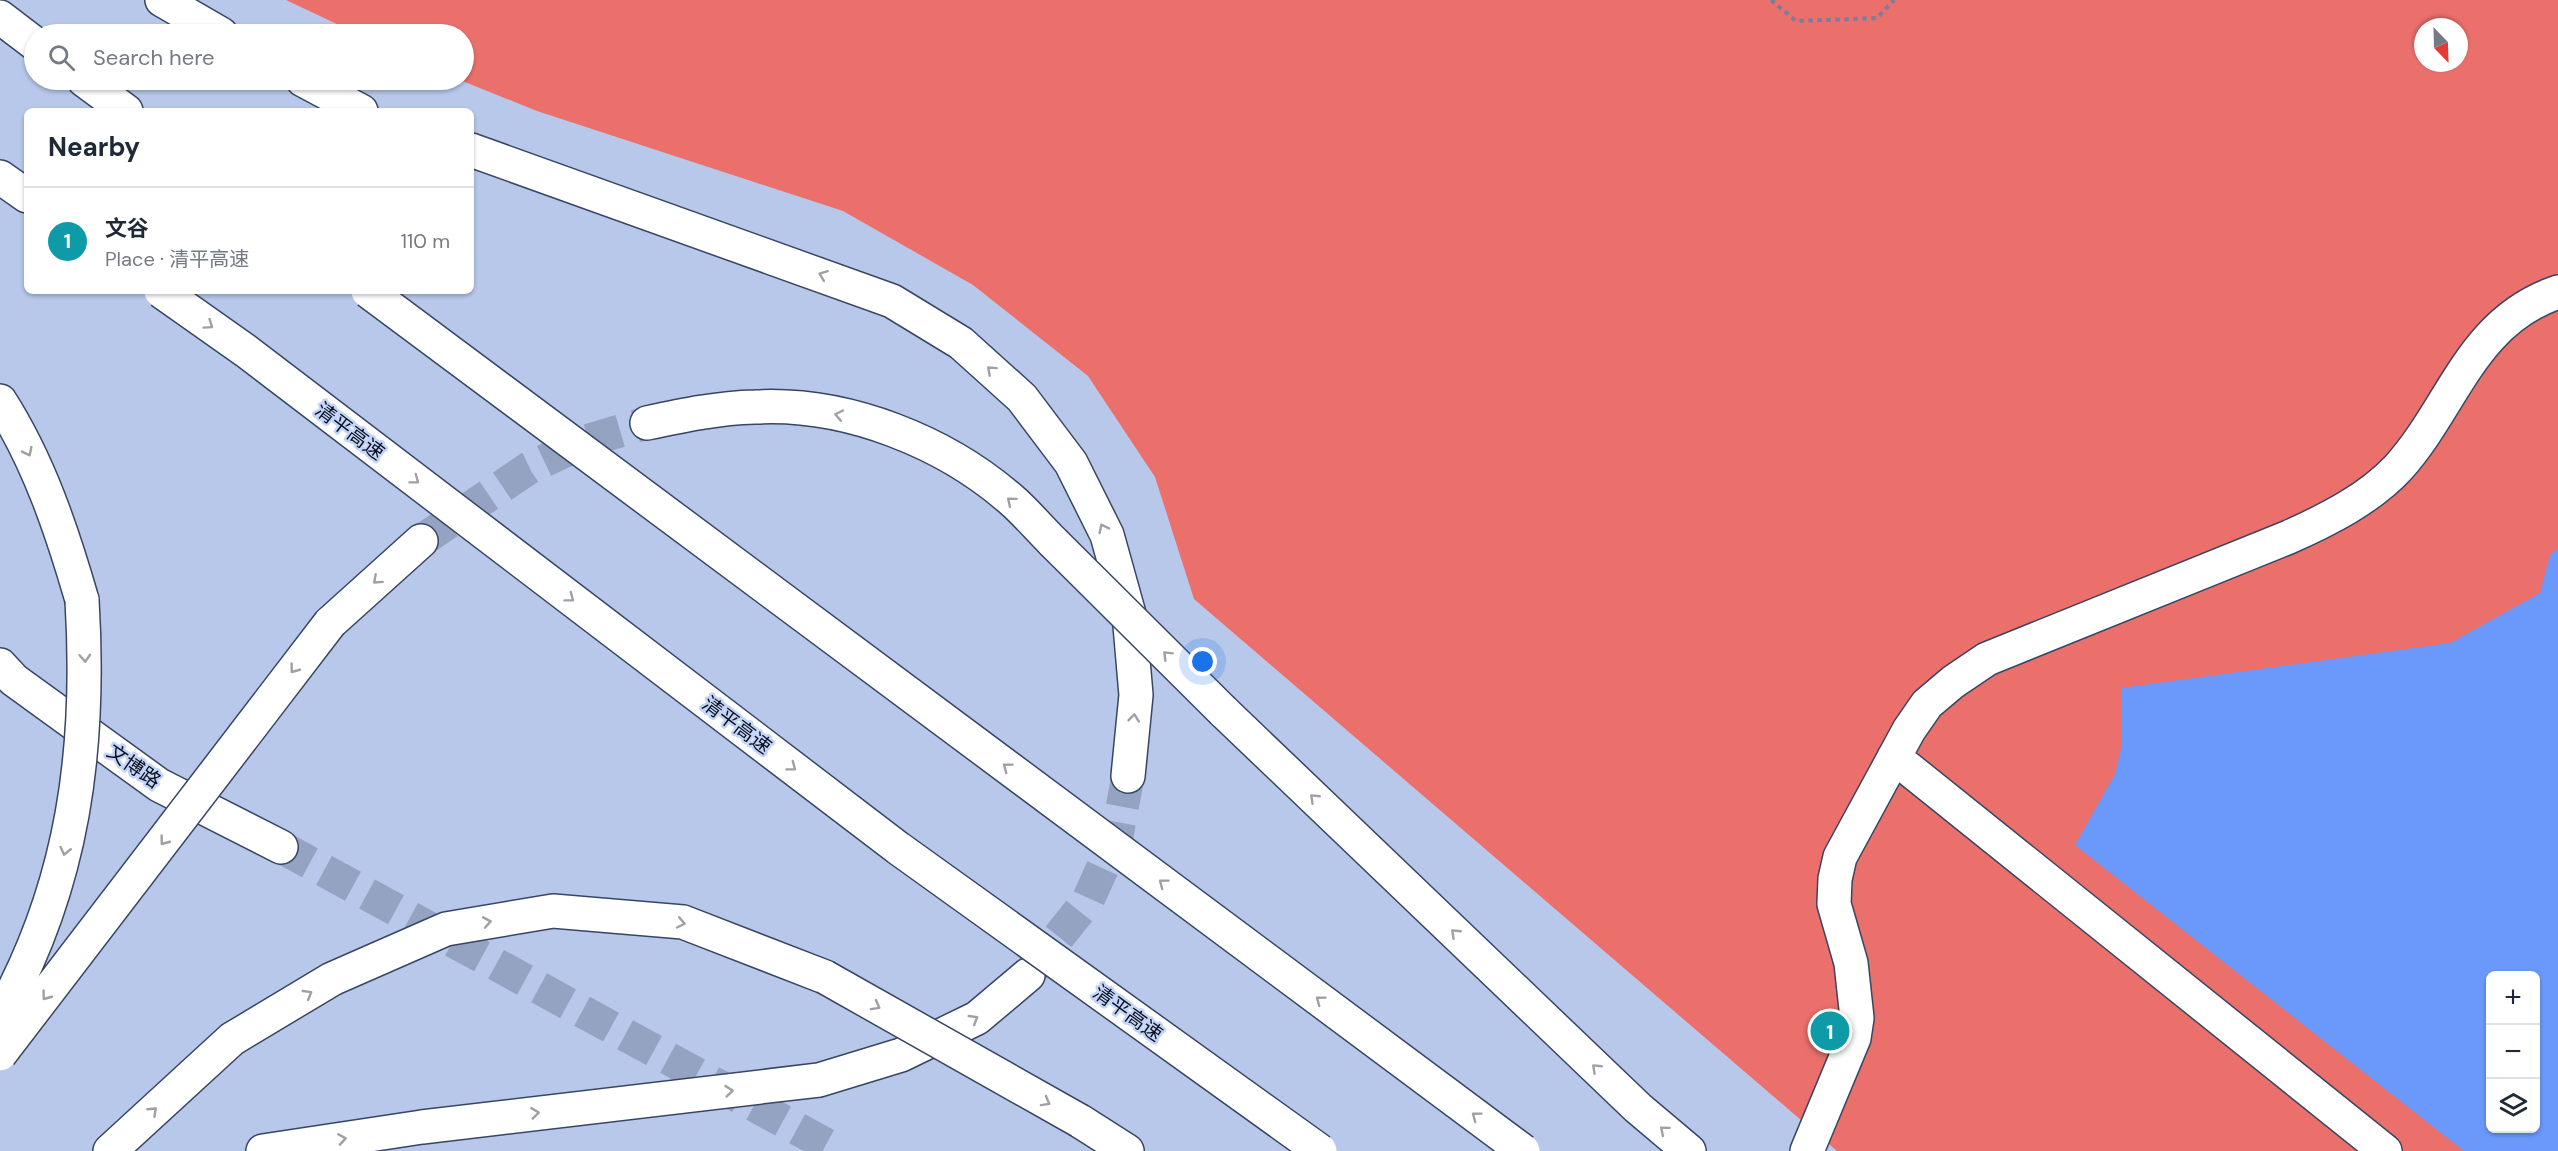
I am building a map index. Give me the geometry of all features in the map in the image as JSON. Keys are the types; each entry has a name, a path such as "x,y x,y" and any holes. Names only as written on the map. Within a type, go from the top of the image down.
{"main road":[{"path":"162,0 204,24"},
{"path":"0,17 24,35"},
{"path":"98,90 122,108"},
{"path":"322,90 355,108"},
{"path":"474,151 892,301 962,343 1022,398 1071,463 1110,547 1129,614 1136,694 1128,776"},
{"path":"0,177 24,194"},
{"path":"1807,1151 1854,1038 1857,1018 1851,963 1834,904 1835,879 1840,857 1894,757 1927,704 1953,682 1987,659 2289,537 2327,519 2362,497 2396,470 2422,438 2463,370 2485,339 2512,315 2558,292"},
{"name":"清平高速","path":"165,294 246,351 898,848 1320,1151"},
{"path":"372,294 1523,1151"},
{"path":"0,401 28,451 50,499 82,600 86,667 84,735 76,802 61,868 39,932 0,1016"},
{"path":"647,423 702,411 758,406 814,410 869,422 921,442 970,469 1014,502 1223,711 1638,1108 1689,1151"},
{"path":"0,1054 330,623 421,541"},
{"name":"文博路","path":"0,665 14,680 159,785 281,847"},
{"path":"1894,757 2385,1151"},
{"path":"110,1151 232,1039 332,979 446,929 553,910 683,922 825,977 1080,1121 1127,1151"},
{"path":"263,1151 433,1125 819,1080 902,1055 978,1018 1028,975"}],"path":[{"path":"1771,0 1796,21 1877,18 1894,0"}],"shaded area":[{"path":"286,0 2558,0 2558,1151 1837,1151 1194,599 1155,477 1088,376 973,285 843,211 537,111 474,86 474,24 337,24"}],"water":[{"path":"2558,548 2558,1151 2464,1151 2075,845 2115,774 2122,744 2121,688 2450,643 2540,593 2550,555"}],"tunnel":[{"path":"421,541 529,468 586,441 647,423"},
{"path":"1028,975 1088,900 1117,836 1128,776"},
{"path":"281,847 838,1151"}],"place":[{"name":"文谷","path":"1830,1031"}]}
